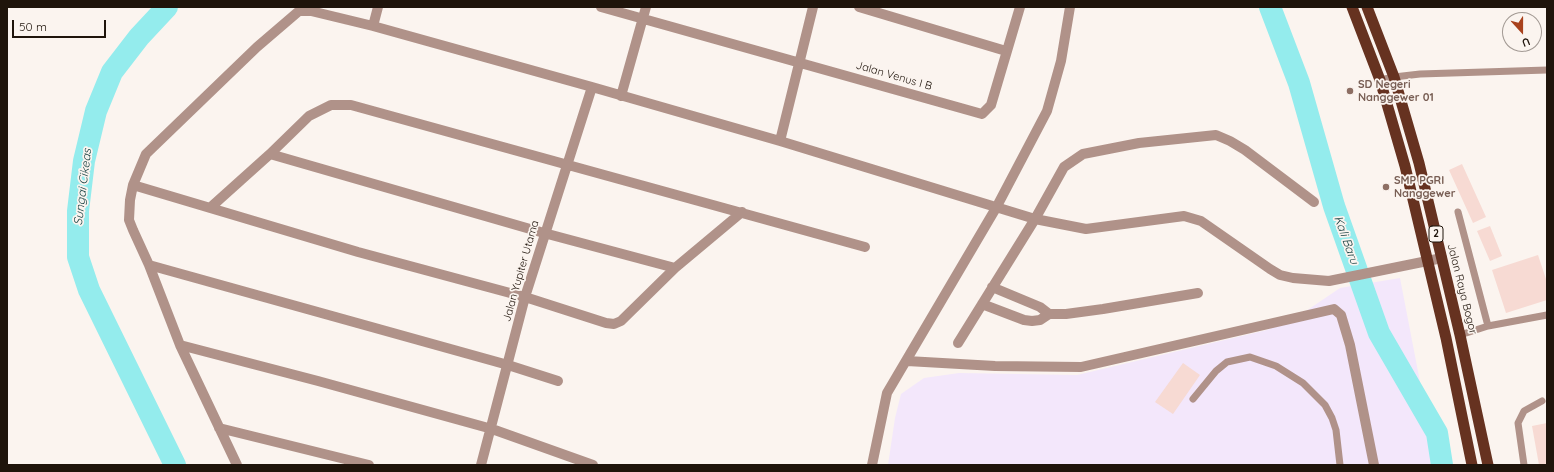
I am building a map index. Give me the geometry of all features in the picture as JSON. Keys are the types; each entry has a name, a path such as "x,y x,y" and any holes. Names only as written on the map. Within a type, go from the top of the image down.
{"highway":[{"name":"2","path":"1352,7 1380,80 1405,166 1426,261 1446,338 1472,465"},
{"name":"Jalan Raya Bogor","path":"1367,7 1394,76 1419,163 1460,335 1488,465"}],"street":[{"path":"373,26 378,7"},
{"name":"Jalan Venus I B","path":"601,7 982,114 991,105 1006,51"},
{"path":"621,96 646,7"},
{"path":"780,142 813,7"},
{"path":"859,7 1006,51 1020,7"},
{"path":"872,465 881,413 887,393 996,208 1047,111 1061,61 1070,7"},
{"path":"237,465 180,345 149,265 129,220 129,211 133,185 146,154 262,43 299,11 311,11 373,26 592,87 1035,219 1086,229 1184,216 1201,221 1280,274 1293,278 1329,281 1442,258"},
{"name":"Jalan Yupiter Utama","path":"481,465 544,233 592,87"},
{"path":"211,207 270,154 309,116 331,105 344,105 566,166 742,212 865,247"},
{"path":"958,343 1035,219 1064,167 1083,154 1139,143 1216,135 1245,150 1314,202"},
{"path":"270,154 544,233 675,268"},
{"path":"133,185 358,252 526,296 606,324 614,324 622,321 675,268 742,212"},
{"path":"149,265 508,365 558,381"},
{"path":"992,287 1040,307 1049,314"},
{"path":"982,304 1024,320 1040,320 1049,314 1066,314 1103,309 1198,293"},
{"path":"907,361 994,366 1082,367 1334,309 1341,315 1350,345 1374,465"},
{"path":"180,345 492,429 593,465"},
{"path":"219,428 369,465"}],"lane":[{"path":"1380,80 1394,76 1547,70"},
{"path":"1458,212 1488,326"},
{"path":"1460,335 1488,326 1547,315"},
{"path":"1193,399 1216,371 1227,362 1250,356 1276,366 1303,383 1325,405 1336,430 1340,465"},
{"path":"1524,465 1518,423 1524,411 1542,401"}],"shaded area":[{"path":"1400,278 1436,465 888,465 895,418 901,394 924,378 959,373 1077,375 1267,330 1306,311 1340,288"}],"building":[{"path":"1462,164 1486,217 1473,223 1449,170"},
{"path":"1490,226 1502,256 1490,261 1477,231"},
{"path":"1538,255 1547,282 1547,300 1506,313 1492,270"},
{"path":"1183,363 1200,375 1173,414 1155,402"},
{"path":"1547,423 1547,465 1539,465 1532,426"}],"waterway":[{"name":"Sungai Cikeas","path":"167,7 139,37 112,72 96,111 84,161 78,211 78,257 89,290 175,465"},
{"name":"Kali Baru","path":"1270,7 1299,83 1334,206 1379,333 1437,433 1442,465"}],"place":[{"name":"SD Negeri Nanggewer 01","path":"1350,91"},
{"name":"SMP PGRI Nanggewer","path":"1386,187"}]}
